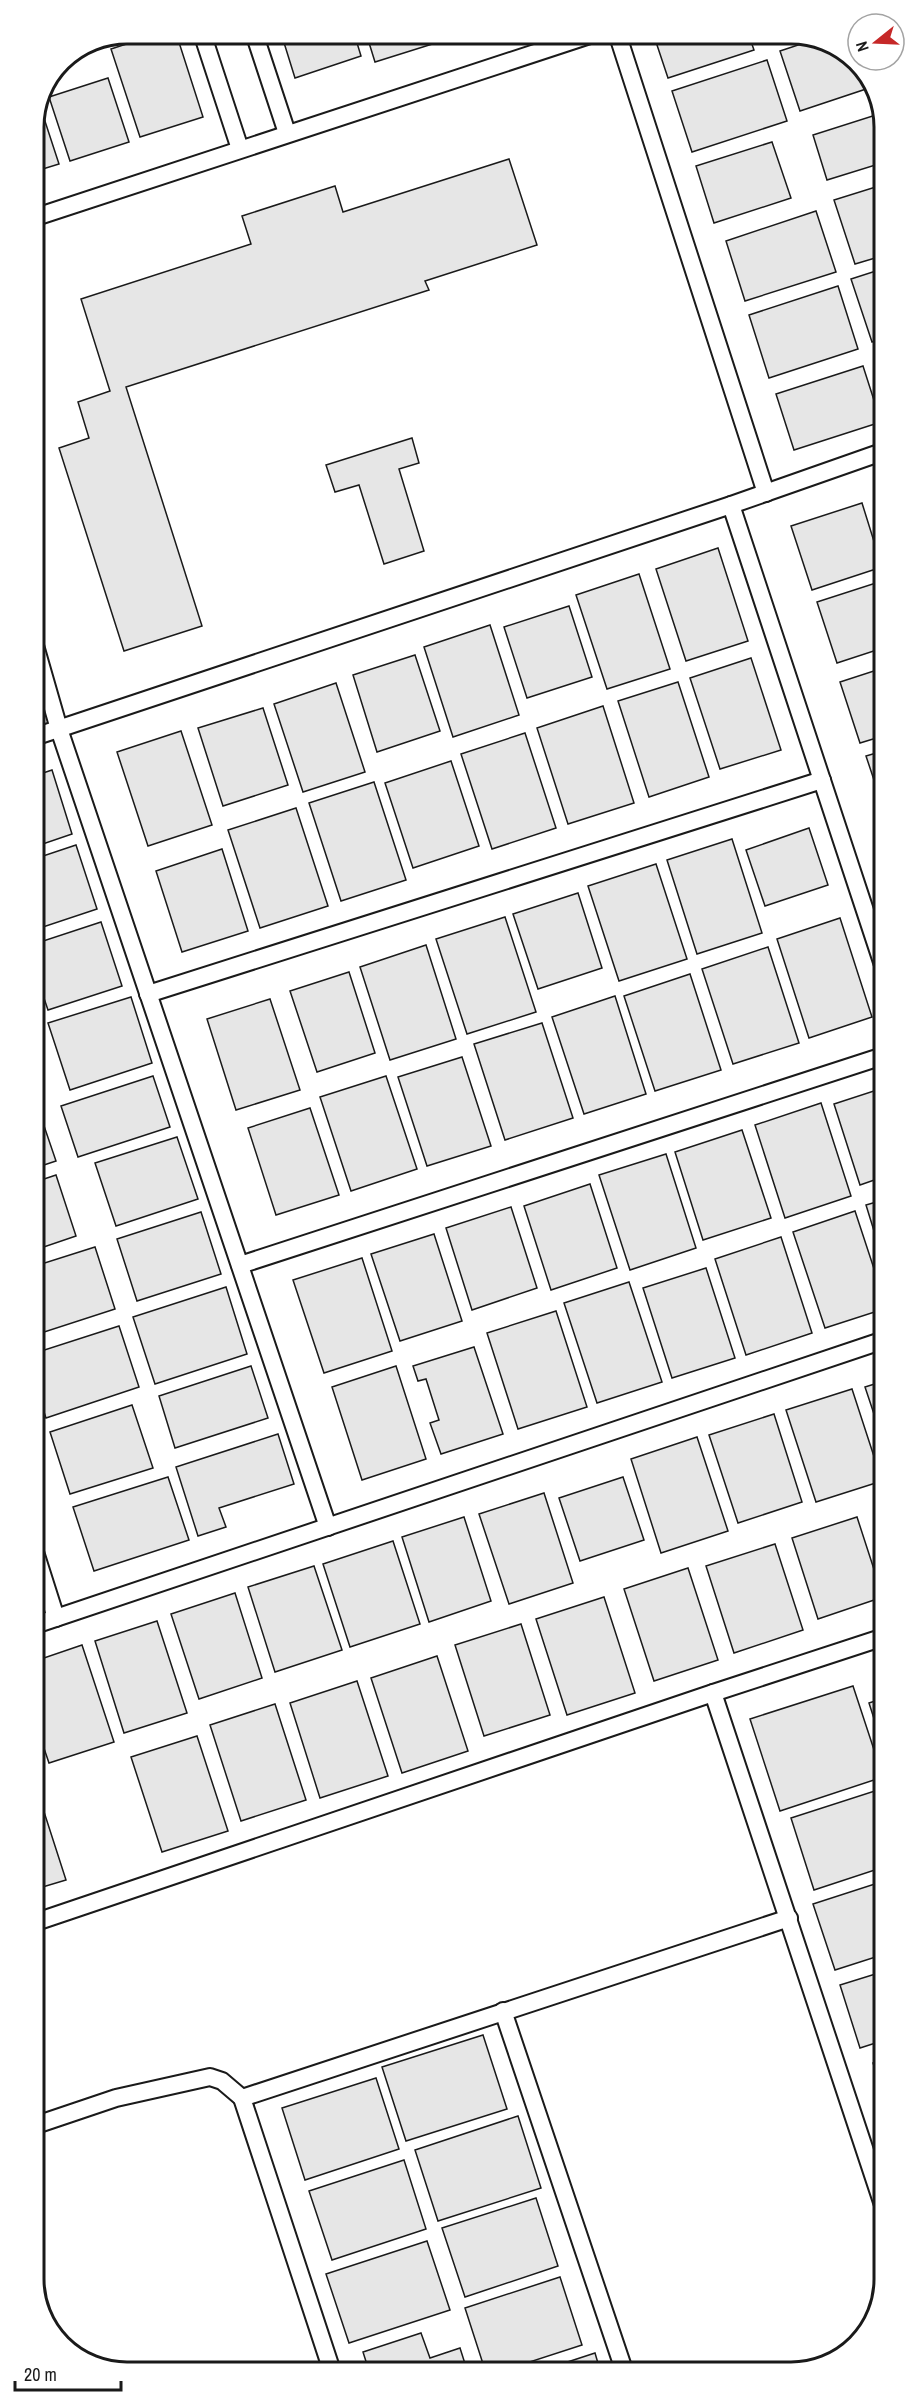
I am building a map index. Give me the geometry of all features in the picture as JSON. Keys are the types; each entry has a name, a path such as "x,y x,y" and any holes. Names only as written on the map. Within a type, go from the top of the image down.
{"lane":[{"path":"206,44 240,149"},
{"path":"258,44 287,133"},
{"path":"44,214 562,44"},
{"path":"621,44 766,493"},
{"path":"44,734 731,505 874,455"},
{"path":"731,505 874,938"},
{"path":"44,676 59,729 328,1527"},
{"path":"148,994 822,780"},
{"path":"240,1265 874,1059"},
{"path":"43,1622 874,1343"},
{"path":"43,1578 56,1618"},
{"path":"43,1920 874,1640"},
{"path":"713,1693 874,2177"},
{"path":"242,2098 789,1918"},
{"path":"503,2011 621,2362"},
{"path":"43,2123 116,2098 210,2077 222,2081 242,2098 329,2361"}],"building":[{"path":"126,44 180,44 203,117 140,137 111,49"},
{"path":"284,44 357,44 361,56 295,78"},
{"path":"369,44 432,44 375,62"},
{"path":"657,44 752,44 754,50 668,78"},
{"path":"800,44 813,46 833,55 846,64 846,72 854,72 865,89 800,111 780,51"},
{"path":"767,60 787,121 692,152 672,91"},
{"path":"108,78 129,142 70,161 49,97"},
{"path":"874,116 874,165 827,180 813,135"},
{"path":"44,119 59,164 44,169"},
{"path":"772,142 791,198 714,223 696,166"},
{"path":"509,159 537,245 425,281 429,290 126,387 202,626 124,651 59,448 89,438 78,402 110,391 81,299 251,244 242,216 335,186 343,212"},
{"path":"874,188 874,258 855,264 834,200"},
{"path":"816,211 836,272 745,301 726,241"},
{"path":"874,272 874,341 872,342 851,279"},
{"path":"838,286 858,349 769,378 749,315"},
{"path":"863,366 874,400 874,424 794,450 776,394"},
{"path":"412,438 419,463 399,469 424,551 384,564 359,485 335,492 326,465"},
{"path":"862,503 874,541 874,570 812,590 791,526"},
{"path":"718,548 748,641 686,661 656,569"},
{"path":"639,574 670,669 607,689 576,595"},
{"path":"874,584 874,651 837,663 817,602"},
{"path":"569,606 592,677 527,698 504,627"},
{"path":"490,625 519,715 453,737 424,647"},
{"path":"415,655 440,731 377,752 353,675"},
{"path":"751,658 781,750 720,769 690,678"},
{"path":"874,671 874,739 860,743 840,682"},
{"path":"678,682 709,777 649,797 618,701"},
{"path":"336,683 365,772 303,792 274,704"},
{"path":"603,706 634,803 568,824 537,728"},
{"path":"263,708 288,785 223,806 198,728"},
{"path":"181,731 212,825 148,846 117,752"},
{"path":"525,733 556,828 492,849 461,754"},
{"path":"874,754 874,780 866,756"},
{"path":"451,761 479,846 413,868 385,783"},
{"path":"52,770 72,834 44,844 44,773"},
{"path":"374,782 406,880 341,901 309,803"},
{"path":"296,808 328,906 260,928 228,830"},
{"path":"809,828 828,885 765,906 746,850"},
{"path":"732,839 762,933 697,954 667,860"},
{"path":"76,845 97,909 44,927 44,856"},
{"path":"222,849 248,931 182,952 156,871"},
{"path":"656,864 687,959 619,981 588,886"},
{"path":"578,893 602,968 538,989 513,914"},
{"path":"505,917 536,1012 467,1034 436,939"},
{"path":"840,918 872,1017 809,1038 777,939"},
{"path":"101,922 122,986 48,1010 44,997 44,941"},
{"path":"426,945 456,1039 390,1060 360,967"},
{"path":"768,947 799,1043 733,1064 702,969"},
{"path":"349,972 375,1053 317,1072 290,991"},
{"path":"690,974 721,1070 655,1091 624,996"},
{"path":"615,996 646,1094 584,1114 552,1017"},
{"path":"131,997 152,1063 70,1090 48,1023"},
{"path":"270,999 300,1090 236,1110 207,1019"},
{"path":"542,1023 573,1118 505,1140 474,1044"},
{"path":"462,1057 491,1146 427,1166 398,1077"},
{"path":"153,1076 170,1127 78,1157 61,1106"},
{"path":"386,1076 417,1169 351,1191 320,1097"},
{"path":"874,1091 874,1180 860,1185 834,1104"},
{"path":"821,1103 851,1196 785,1218 755,1125"},
{"path":"310,1108 339,1195 276,1215 248,1128"},
{"path":"44,1124 56,1161 44,1165"},
{"path":"742,1130 771,1218 703,1240 675,1152"},
{"path":"177,1137 198,1199 116,1226 95,1163"},
{"path":"666,1154 696,1248 630,1270 599,1175"},
{"path":"56,1175 76,1236 43,1247 44,1179"},
{"path":"590,1184 617,1268 551,1290 524,1206"},
{"path":"874,1203 874,1231 866,1205"},
{"path":"511,1207 537,1288 472,1310 446,1228"},
{"path":"855,1211 874,1269 874,1312 825,1328 793,1232"},
{"path":"201,1212 221,1274 137,1301 117,1239"},
{"path":"434,1234 462,1321 400,1341 371,1254"},
{"path":"781,1237 812,1333 746,1355 715,1259"},
{"path":"95,1247 115,1309 43,1332 43,1263"},
{"path":"362,1258 392,1351 324,1373 293,1280"},
{"path":"706,1268 735,1358 672,1378 643,1288"},
{"path":"629,1282 662,1382 597,1403 564,1303"},
{"path":"226,1287 247,1354 155,1384 133,1317"},
{"path":"556,1311 587,1407 518,1429 487,1333"},
{"path":"119,1326 139,1387 46,1418 43,1410 43,1350"},
{"path":"474,1347 503,1434 441,1454 430,1423 439,1420 426,1379 418,1381 413,1366"},
{"path":"251,1366 268,1418 175,1448 159,1396"},
{"path":"396,1366 426,1459 362,1480 332,1387"},
{"path":"874,1384 874,1414 865,1387"},
{"path":"852,1389 874,1456 874,1484 816,1502 786,1410"},
{"path":"132,1405 153,1468 70,1494 50,1432"},
{"path":"774,1414 802,1502 738,1523 709,1435"},
{"path":"278,1434 294,1484 219,1508 226,1527 198,1536 176,1467"},
{"path":"697,1437 728,1531 661,1553 631,1459"},
{"path":"168,1477 189,1540 94,1571 73,1507"},
{"path":"623,1477 644,1540 580,1561 559,1498"},
{"path":"544,1493 573,1583 509,1604 479,1514"},
{"path":"464,1517 491,1601 429,1622 402,1537"},
{"path":"857,1517 874,1569 874,1600 818,1619 792,1538"},
{"path":"393,1541 420,1624 350,1647 323,1564"},
{"path":"775,1544 803,1630 734,1653 706,1566"},
{"path":"314,1566 342,1650 275,1672 248,1587"},
{"path":"688,1568 718,1660 654,1681 624,1589"},
{"path":"235,1593 262,1678 199,1699 171,1614"},
{"path":"604,1597 635,1693 567,1715 536,1619"},
{"path":"157,1621 187,1713 124,1733 95,1641"},
{"path":"521,1624 550,1715 484,1736 455,1645"},
{"path":"82,1645 114,1742 49,1763 43,1746 43,1658"},
{"path":"437,1656 468,1751 402,1773 371,1678"},
{"path":"357,1681 388,1776 320,1798 290,1703"},
{"path":"853,1686 874,1750 874,1780 780,1811 750,1719"},
{"path":"874,1701 874,1719 869,1703"},
{"path":"275,1704 306,1800 241,1821 210,1725"},
{"path":"197,1736 228,1831 162,1852 131,1757"},
{"path":"874,1791 874,1870 814,1890 791,1818"},
{"path":"43,1809 66,1880 43,1887"},
{"path":"874,1884 874,1958 835,1970 813,1904"},
{"path":"874,1974 874,2044 860,2048 840,1985"},
{"path":"483,2035 507,2109 406,2141 382,2067"},
{"path":"376,2078 399,2149 305,2180 282,2108"},
{"path":"518,2116 541,2188 438,2221 415,2150"},
{"path":"404,2160 426,2229 332,2260 309,2191"},
{"path":"536,2198 558,2266 465,2297 442,2228"},
{"path":"427,2241 450,2310 349,2343 326,2274"},
{"path":"560,2277 582,2345 531,2362 482,2362 465,2308"},
{"path":"421,2333 430,2358 460,2348 464,2362 366,2361 363,2352"},
{"path":"595,2353 598,2362 568,2362"}]}
